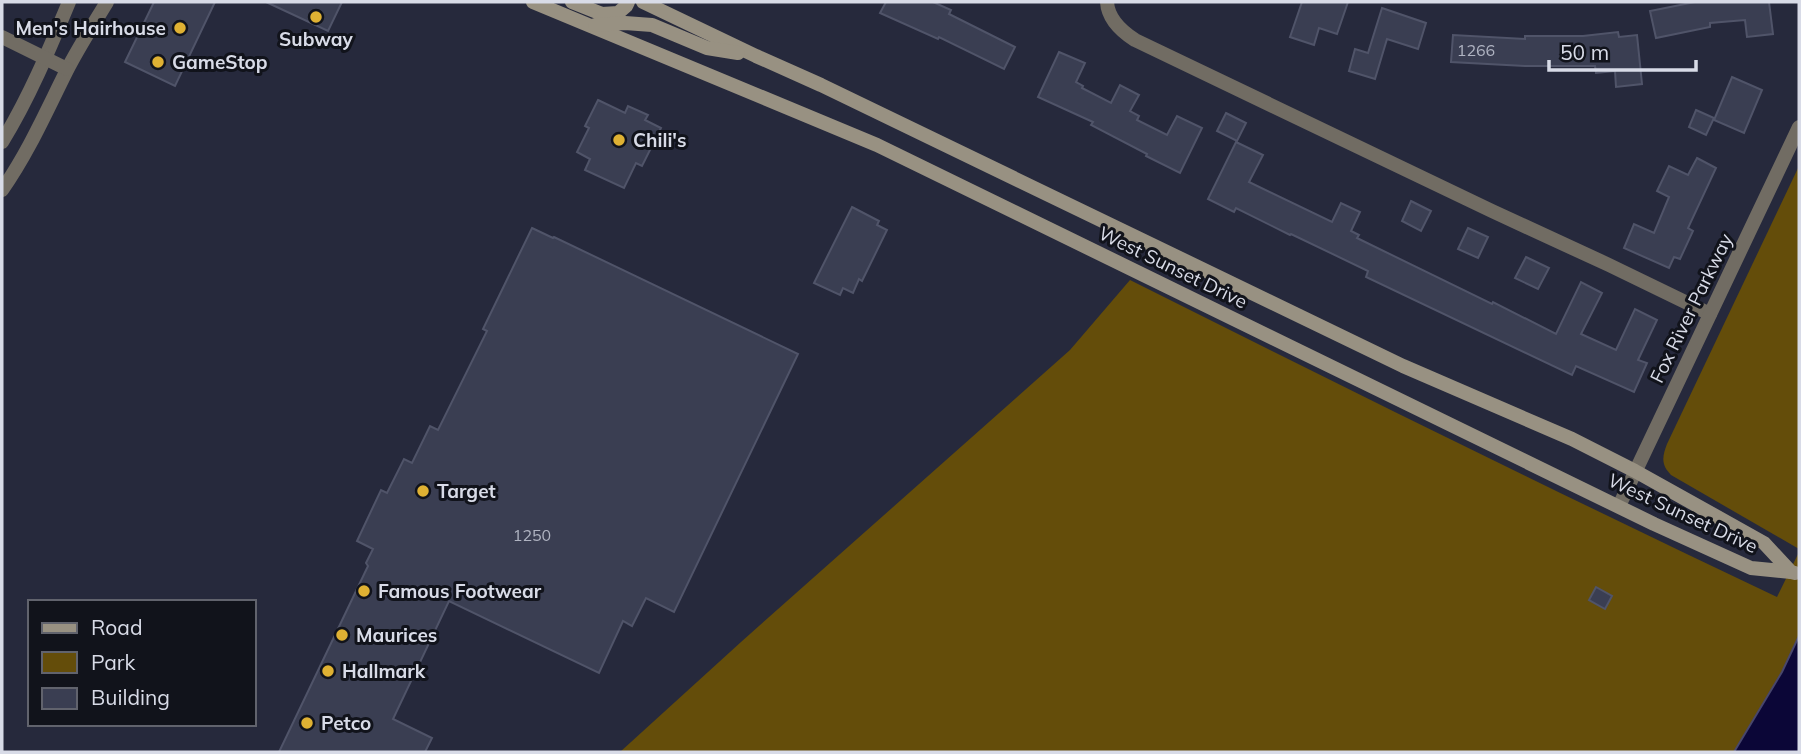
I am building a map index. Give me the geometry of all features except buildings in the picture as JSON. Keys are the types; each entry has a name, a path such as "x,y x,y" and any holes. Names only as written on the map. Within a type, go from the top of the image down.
{"main road":[{"name":"West Sunset Drive","path":"533,2 877,145 1654,524 1751,568 1795,574"},
{"path":"572,2 602,14 618,13 628,2"},
{"name":"West Sunset Drive","path":"643,2 1404,366 1572,439 1764,542 1795,574"},
{"path":"589,25 652,25 708,48 756,56"}],"street":[{"path":"2,142 46,58 69,2"},
{"path":"2,190 37,134 67,69 107,2"},
{"path":"1107,2 1112,20 1135,40 1710,314"},
{"path":"2,37 67,69"},
{"name":"Fox River Parkway","path":"1619,506 1799,127"}],"green space":[{"path":"1799,166 1799,549 1671,475 1663,461 1667,444"},
{"path":"1130,280 1777,597 1799,552 1799,752 620,752 1070,350"}],"shaded area":[{"path":"1799,636 1799,752 1734,752 1782,672"}],"place":[{"name":"Subway","path":"316,17"},
{"name":"Men's Hairhouse","path":"180,28"},
{"name":"GameStop","path":"158,62"},
{"name":"Chili's","path":"619,140"},
{"name":"Target","path":"423,491"},
{"name":"Famous Footwear","path":"364,591"},
{"name":"Maurices","path":"342,635"},
{"name":"Hallmark","path":"328,671"},
{"name":"Petco","path":"307,723"}]}
